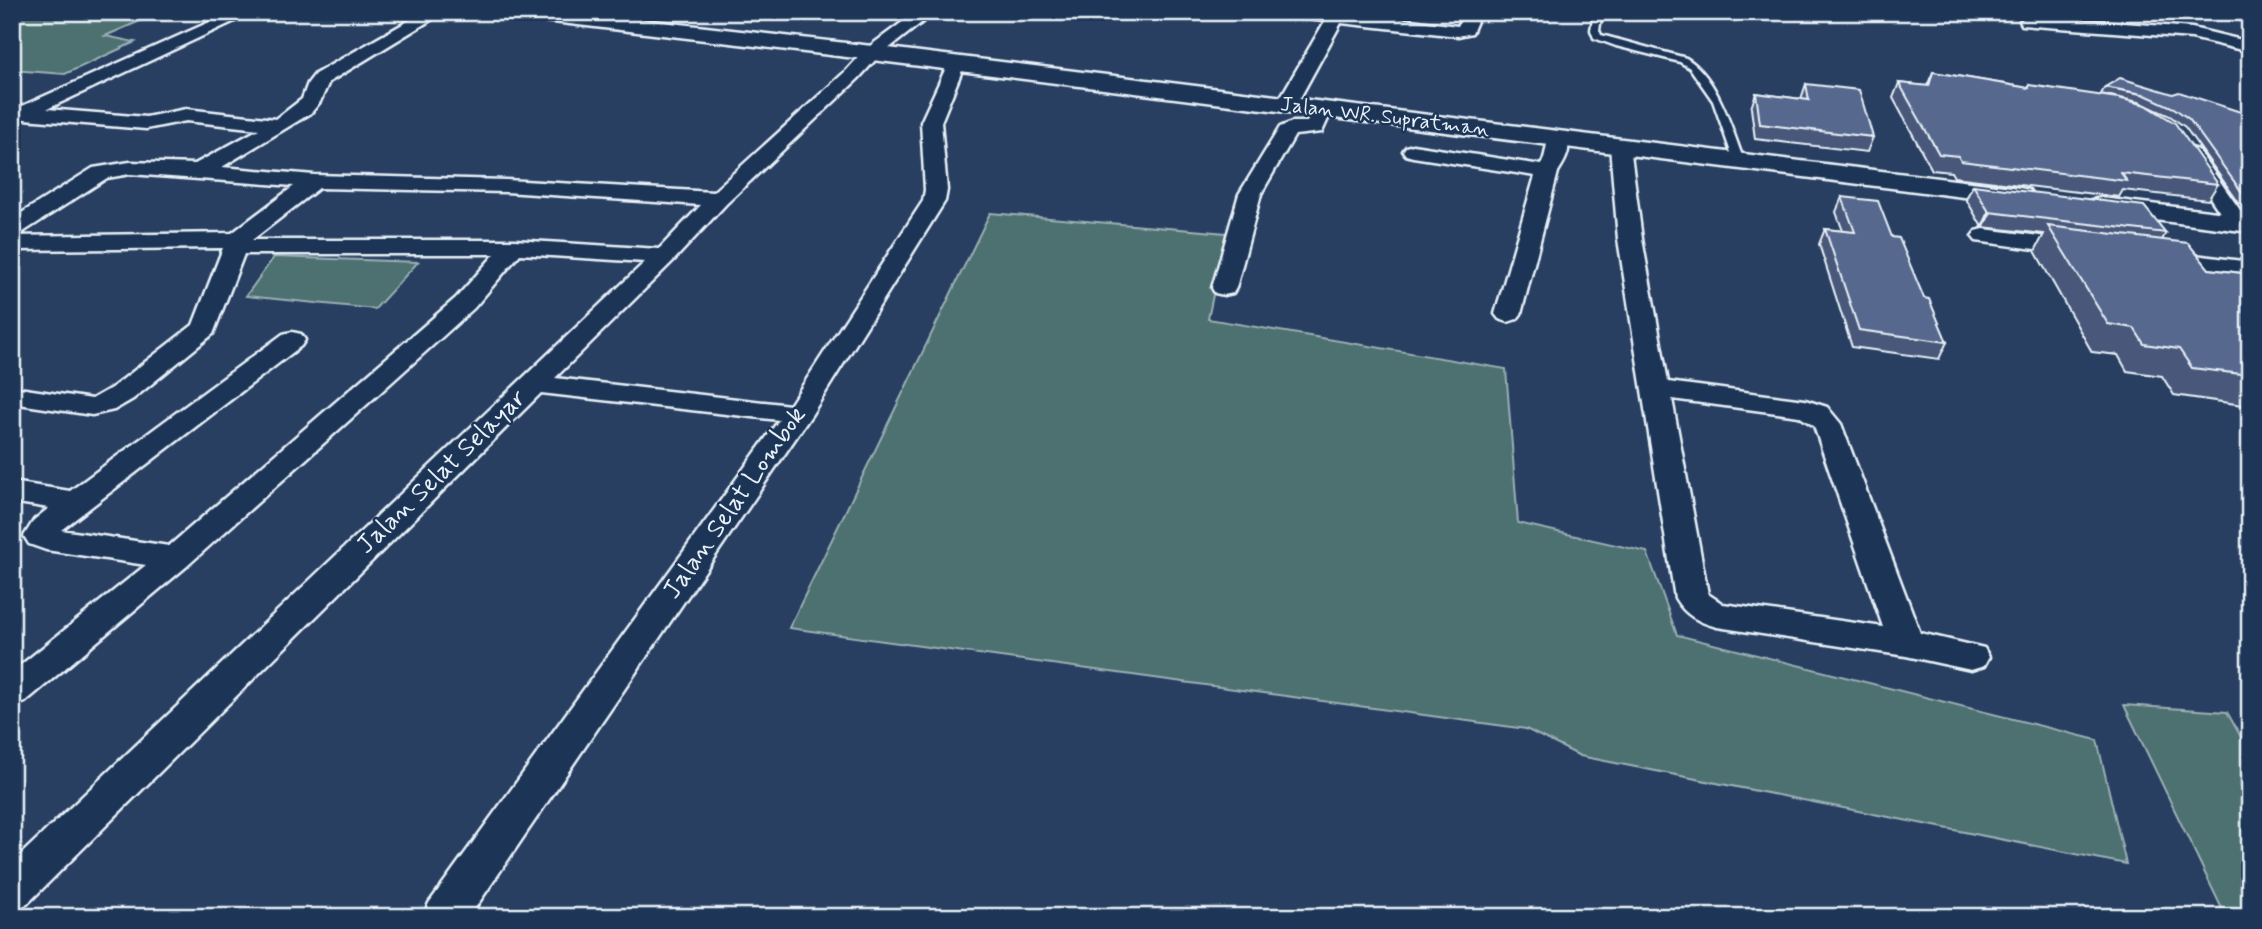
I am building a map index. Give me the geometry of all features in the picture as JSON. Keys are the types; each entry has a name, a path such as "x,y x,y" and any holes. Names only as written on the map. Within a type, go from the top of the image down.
{"street":[{"path":"18,115 246,12"},
{"path":"199,171 279,125 310,102 314,87 321,78 436,12"},
{"name":"Jalan WR. Supratman","path":"519,12 549,14 863,62 956,63 1286,105 1318,119 1555,154 1740,161 2044,199"},
{"name":"Jalan Selat Selayar","path":"12,891 665,256 718,199 863,62 927,12"},
{"path":"1289,12 1338,15 1458,31 1466,29 1473,12"},
{"path":"2167,12 2192,33"},
{"path":"1286,105 1338,15"},
{"path":"2028,21 2192,33 2250,47"},
{"name":"Jalan Selat Lombok","path":"444,917 798,414 934,201 936,190 931,122 956,63"},
{"path":"18,115 146,123 186,115 279,125"},
{"path":"1224,288 1250,194 1289,129 1318,119"},
{"path":"2183,142 2244,223"},
{"path":"1413,151 1555,154 1508,314"},
{"path":"1621,156 1630,239 1689,590 1700,607 1717,615 1906,643 1971,657"},
{"path":"12,229 101,173 131,168 314,181 506,186 718,199"},
{"path":"12,395 92,407 124,393 204,329 236,243 314,181"},
{"path":"2072,202 2244,223"},
{"path":"12,209 37,211"},
{"path":"1984,236 2104,251"},
{"path":"12,243 514,247 665,256"},
{"path":"12,692 176,558 441,325 514,247"},
{"path":"2144,256 2250,269"},
{"path":"176,558 40,536 45,527 76,502 292,341"},
{"path":"532,384 798,414"},
{"path":"1656,389 1805,408 1820,415 1827,424 1906,643"},
{"path":"12,492 76,502"}],"lane":[{"path":"1598,12 1595,30 1597,36 1683,60 1698,70 1717,101 1740,161"}],"green space":[{"path":"12,12 161,12 105,36 135,42 65,74 12,70"},
{"path":"990,213 1226,233 1208,319 1506,369 1518,523 1647,552 1677,635 2097,740 2126,864 1580,756 1526,729 789,628"},
{"path":"274,257 418,262 375,309 246,296"},
{"path":"2124,705 2227,712 2250,753 2250,917 2226,917"}],"building":[{"path":"1933,72 2029,88 2029,85 2118,98 2146,105 2175,123 2218,184 2121,173 2127,181 1961,161 1958,156 1939,154 1899,83 1929,86"},
{"path":"2120,78 2173,94 2179,92 2250,115 2250,196 2244,195 2189,119 2174,108 2143,94 2105,87"},
{"path":"1806,84 1859,90 1873,137 1760,124 1756,93 1809,100"},
{"path":"1973,185 2144,206 2166,233 1989,212"},
{"path":"1842,197 1878,201 1892,237 1899,238 1924,298 1929,299 1947,342 1859,330 1825,229 1855,232"},
{"path":"2048,226 2188,243 2209,269 2250,274 2250,375 2192,368 2179,349 2144,344 2134,328 2108,324"}]}
